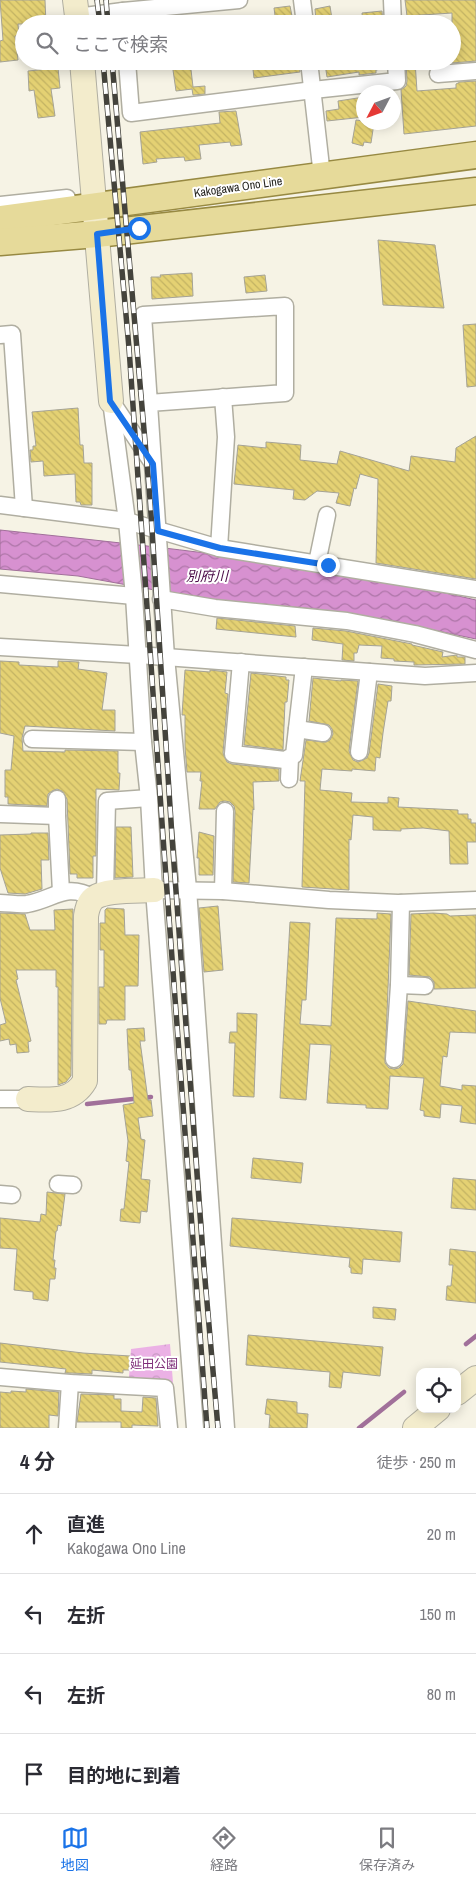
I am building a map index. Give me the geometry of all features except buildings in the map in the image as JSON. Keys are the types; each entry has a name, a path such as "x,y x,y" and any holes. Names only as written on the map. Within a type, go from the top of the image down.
{"main road":[{"name":"Kakogawa Ono Line","path":"0,219 476,155"},
{"path":"0,242 97,234 476,191"}],"street":[{"path":"140,15 211,2 239,0"},
{"path":"302,0 304,15"},
{"path":"392,0 393,15"},
{"path":"83,70 110,401 127,521 134,596 143,742 149,798 154,890 195,1428"},
{"path":"128,70 131,113 397,81 396,70"},
{"path":"310,70 322,176"},
{"path":"438,74 476,70"},
{"path":"0,205 66,197 95,206"},
{"path":"0,248 52,237"},
{"path":"149,403 285,393 285,306 143,315 161,599 188,889 226,1428"},
{"path":"0,336 12,334 24,508"},
{"path":"220,548 226,437 223,397"},
{"path":"110,401 153,464"},
{"path":"0,505 127,521 158,536 220,548 476,589"},
{"path":"317,563 327,515"},
{"path":"0,584 134,596"},
{"path":"161,599 215,608 347,621 414,634 476,650"},
{"path":"0,647 426,676 476,673"},
{"path":"241,662 233,754 285,760 294,756 304,667"},
{"path":"359,752 369,672"},
{"path":"297,729 323,733"},
{"path":"32,739 58,733 143,742"},
{"path":"289,779 290,758"},
{"path":"0,1099 63,1099 76,1091 84,1080 86,916 88,906 99,896 107,800 149,798"},
{"path":"57,799 61,892"},
{"path":"0,814 57,816"},
{"path":"221,820 223,890"},
{"path":"0,903 25,904 42,900 61,892 82,892 99,896 154,890 188,889 223,890 329,900 401,903 476,900"},
{"path":"394,1059 399,984 401,903"},
{"path":"399,984 424,986"},
{"path":"0,1377 165,1388 169,1428"},
{"path":"461,1390 476,1378"},
{"path":"67,1428 70,1383"},
{"path":"415,1428 433,1413"}],"green space":[{"name":"延田公園","path":"170,1344 173,1383 129,1378 131,1349"}],"water":[{"name":"別府川","path":"0,530 180,550 299,566 417,587 476,600 476,639 314,609 204,599 78,576 0,569"}],"waterway":[{"path":"87,1104 151,1097"},
{"path":"466,1344 476,1336"},
{"path":"359,1428 404,1392"}],"railway":[{"path":"97,0 99,15"},
{"path":"106,0 107,15"},
{"path":"104,70 129,348 207,1428"},
{"path":"113,70 150,499 172,837 204,1268 218,1428"}],"route":[{"path":"139,228 97,234 110,401 153,464 158,531 220,548 328,565"}]}
